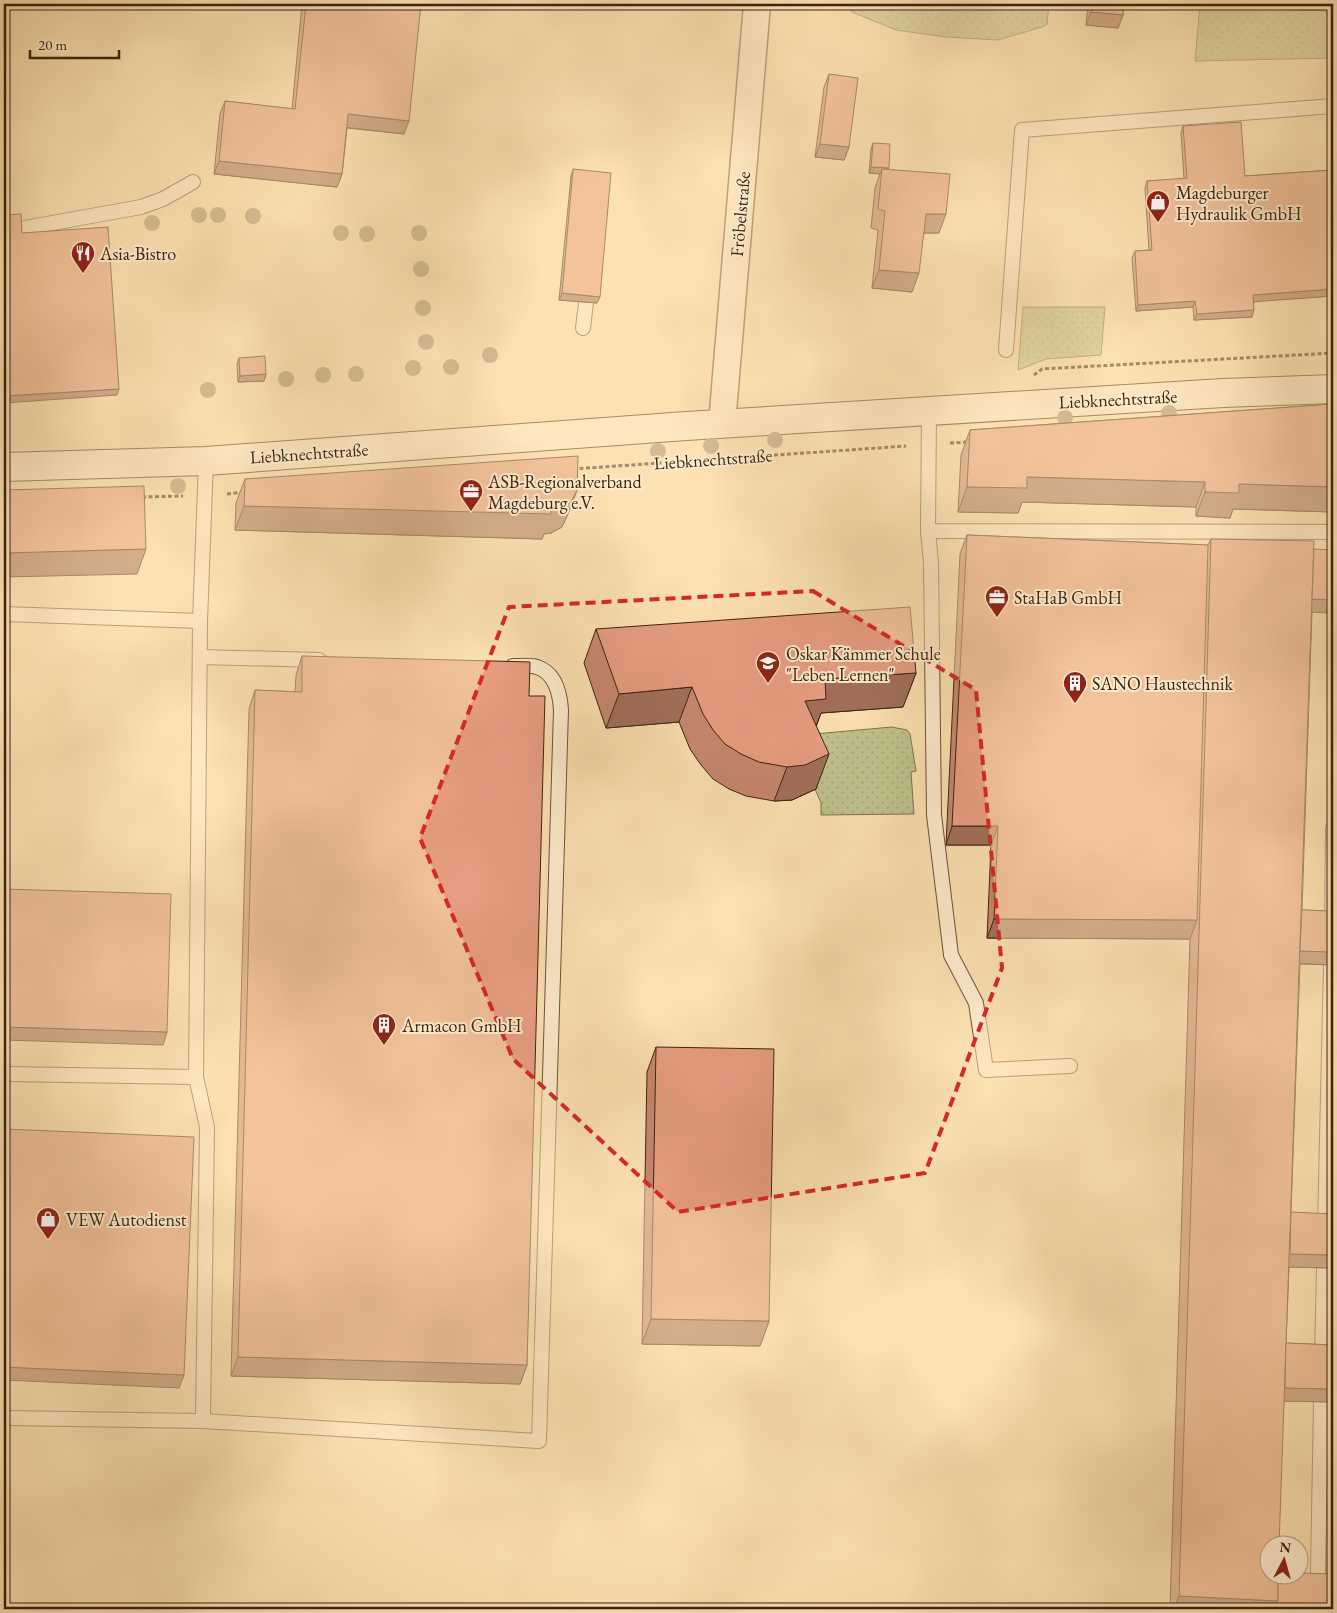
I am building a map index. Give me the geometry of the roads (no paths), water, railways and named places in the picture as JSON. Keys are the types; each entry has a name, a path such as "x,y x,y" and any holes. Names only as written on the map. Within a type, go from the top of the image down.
{"street":[{"name":"Fröbelstraße","path":"722,424 757,4"},
{"name":"Liebknechtstraße","path":"4,467 206,460 929,410 1222,393 1333,389"}],"lane":[{"path":"1006,350 1022,130 1333,106"},
{"path":"19,229 141,207 163,199 193,182"},
{"path":"584,328 586,303"},
{"path":"929,410 928,531 932,563 934,815 951,955 976,1003 986,1070 1070,1066"},
{"path":"203,1421 207,1127 196,1077 200,621 206,460"},
{"path":"928,531 1333,532"},
{"path":"4,614 200,621"},
{"path":"200,657 336,661"},
{"path":"4,1418 203,1421 540,1441 560,704 556,685 544,670 532,666 501,665"},
{"path":"1332,924 1333,829"},
{"path":"1325,1226 1331,965"},
{"path":"4,1074 196,1077"},
{"path":"1322,1358 1324,1268"},
{"path":"1318,1572 1321,1402"}],"place":[{"name":"Magdeburger Hydraulik GmbH","path":"1158,223"},
{"name":"Asia-Bistro","path":"83,274"},
{"name":"ASB-Regionalverband Magdeburg e.V.","path":"471,512"},
{"name":"StaHaB GmbH","path":"997,618"},
{"name":"Oskar Kämmer Schule \"Leben Lernen\"","path":"768,684"},
{"name":"SANO Haustechnik","path":"1075,704"},
{"name":"Armacon GmbH","path":"384,1046"},
{"name":"VEW Autodienst","path":"48,1240"}]}
